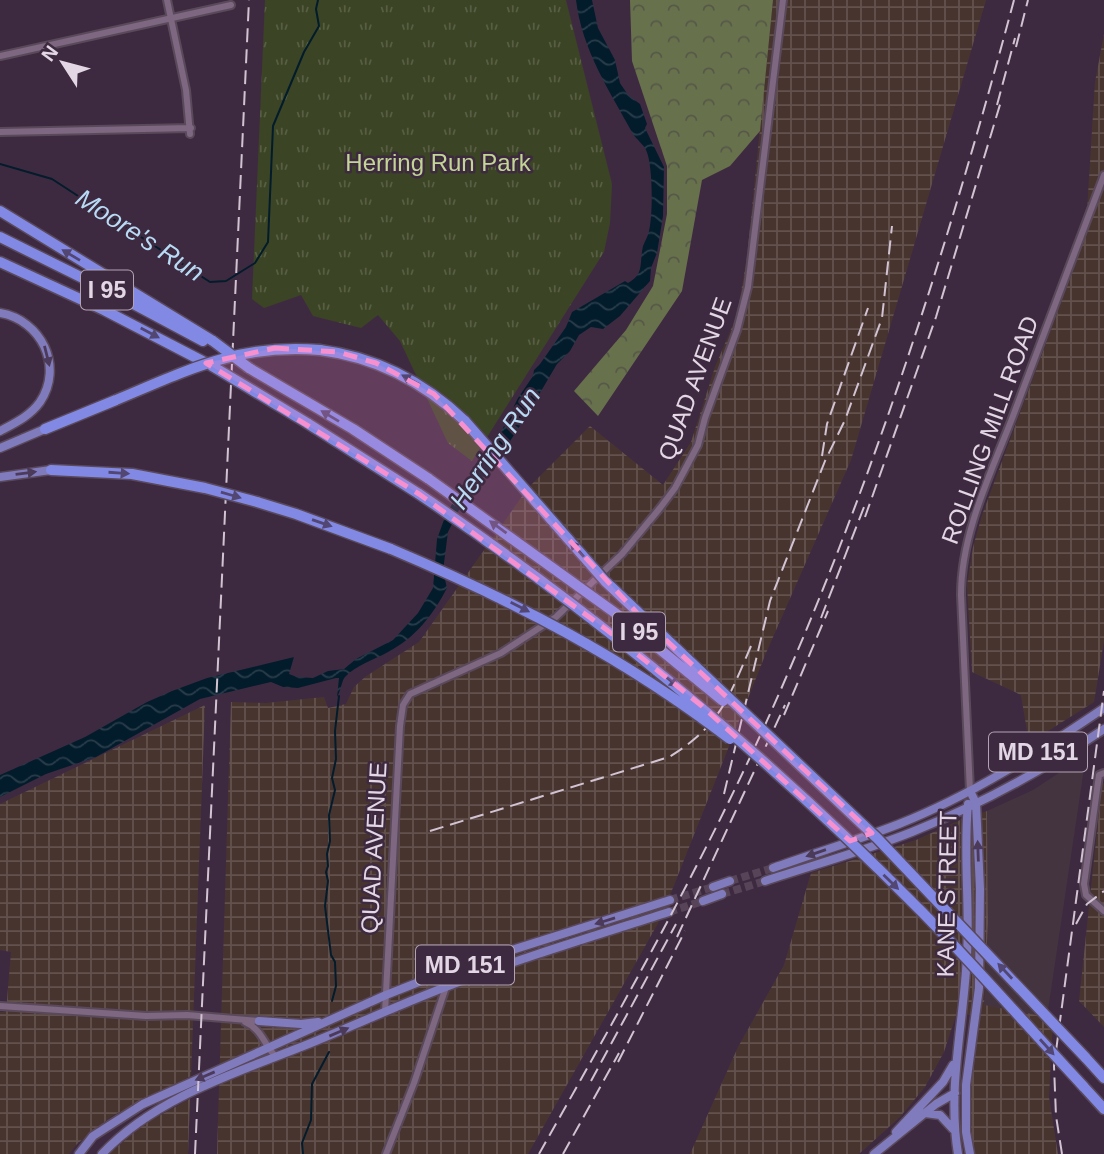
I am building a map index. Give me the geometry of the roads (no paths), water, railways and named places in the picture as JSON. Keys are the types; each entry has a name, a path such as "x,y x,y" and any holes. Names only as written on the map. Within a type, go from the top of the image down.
{"highway":[{"path":"0,211 213,344"},
{"name":"I 95","path":"0,237 213,344 429,479 542,558 674,659 837,800 936,898 1104,1078"},
{"name":"I 95","path":"0,262 104,310 212,366 307,423 419,494 532,572 607,629 702,706 789,784 923,913 1104,1109"},
{"path":"45,429 225,357 275,348 320,350 356,356 397,372 434,394 465,421 613,589 837,800"},
{"path":"51,470 132,474 205,488 317,521 391,549 515,604 598,650 696,713 789,784"}],"main road":[{"path":"0,313 19,319 36,332 50,364 47,388 41,400 24,418 0,431"},
{"path":"0,448 45,429"},
{"path":"0,477 51,470"},
{"name":"MD 151","path":"772,868 880,830 970,791 1104,708"},
{"name":"MD 151","path":"765,881 884,841 967,808 1034,773 1104,729"},
{"name":"KANE STREET","path":"970,791 976,803 980,889 979,988 966,1080 970,1154"},
{"name":"KANE STREET","path":"958,1154 953,1129 954,1094 968,945 967,808 970,791"},
{"path":"880,830 884,841"},
{"path":"713,887 730,881"},
{"path":"703,901 722,894"},
{"name":"MD 151","path":"79,1154 93,1136 143,1104 386,995 452,969 670,900"},
{"name":"MD 151","path":"102,1154 132,1126 160,1108 276,1058 446,987 669,912"},
{"path":"578,929 582,940"},
{"path":"526,946 529,958"},
{"path":"259,1021 301,1024 334,1018"},
{"path":"884,1146 949,1075 957,1056"},
{"path":"874,1154 925,1113 954,1094 966,1080"},
{"path":"929,1097 941,1090 966,1102"},
{"path":"925,1113 940,1115 953,1129"}],"street":[{"path":"0,132 190,131 187,90 167,0"},
{"name":"QUAD AVENUE","path":"385,1012 403,705 407,697 415,691 455,676 501,653 556,617 622,554 660,508 686,468 698,445 744,307 783,0"},
{"path":"0,56 231,5"},
{"name":"ROLLING MILL ROAD","path":"970,791 961,595 967,545 984,491 1104,175"},
{"path":"1101,774 1084,884 1086,895 1104,911"},
{"path":"386,1154 438,1015 452,969"},
{"path":"0,1006 259,1021"},
{"path":"239,1020 255,1027 261,1033 268,1049 276,1058"}],"water":[{"name":"Herring Run","path":"576,0 592,0 598,28 615,60 620,83 628,95 640,104 647,124 645,128 664,167 663,216 657,253 651,268 650,281 620,316 603,329 591,327 579,335 570,351 557,364 497,461 483,478 471,486 448,532 443,571 447,588 436,607 415,633 398,646 349,673 337,697 339,678 298,688 283,687 271,682 200,699 96,757 46,774 0,797 0,775 85,737 147,702 207,678 294,657 289,674 297,677 313,678 328,671 344,669 356,659 393,640 418,613 433,588 437,539 445,517 464,482 481,464 534,370 566,327 572,312 637,276 643,246 649,233 651,178 648,157 590,53"}],"waterway":[{"name":"Moore's Run","path":"0,164 52,179 210,282 226,281 255,263 268,242 273,126 304,52 319,26 316,9 318,0"},
{"path":"332,1001 336,986 335,962 331,955 325,906 330,841 329,815 335,790 332,778 336,759 335,731 339,696"},
{"path":"303,1154 302,1143 311,1120 312,1084 329,1052"}],"tunnel":[{"path":"730,881 773,868"},
{"path":"722,894 765,881"},
{"path":"670,900 713,887"},
{"path":"669,912 703,901"}],"railway":[{"path":"195,1154 249,0"},
{"path":"539,1154 630,991 717,826 770,714 807,627 842,540 906,362 963,182 1014,0"},
{"path":"1016,47 1028,0"},
{"path":"997,105 1015,38"},
{"path":"865,517 936,317 1002,98"},
{"path":"724,794 770,601 825,461 845,420 882,318 892,226"},
{"path":"822,456 827,424 868,308"},
{"path":"821,618 864,507"},
{"path":"784,715 828,611"},
{"path":"430,831 669,757 700,734 720,710 751,646"},
{"path":"1062,1154 1056,1116 1054,1066 1104,691"},
{"path":"677,937 785,705"},
{"path":"1076,924 1087,904 1104,891"},
{"path":"591,1081 676,924"},
{"path":"618,1062 685,931"},
{"path":"563,1154 619,1053"}],"park label":[{"name":"Herring Run Park","path":"438,163"}]}
